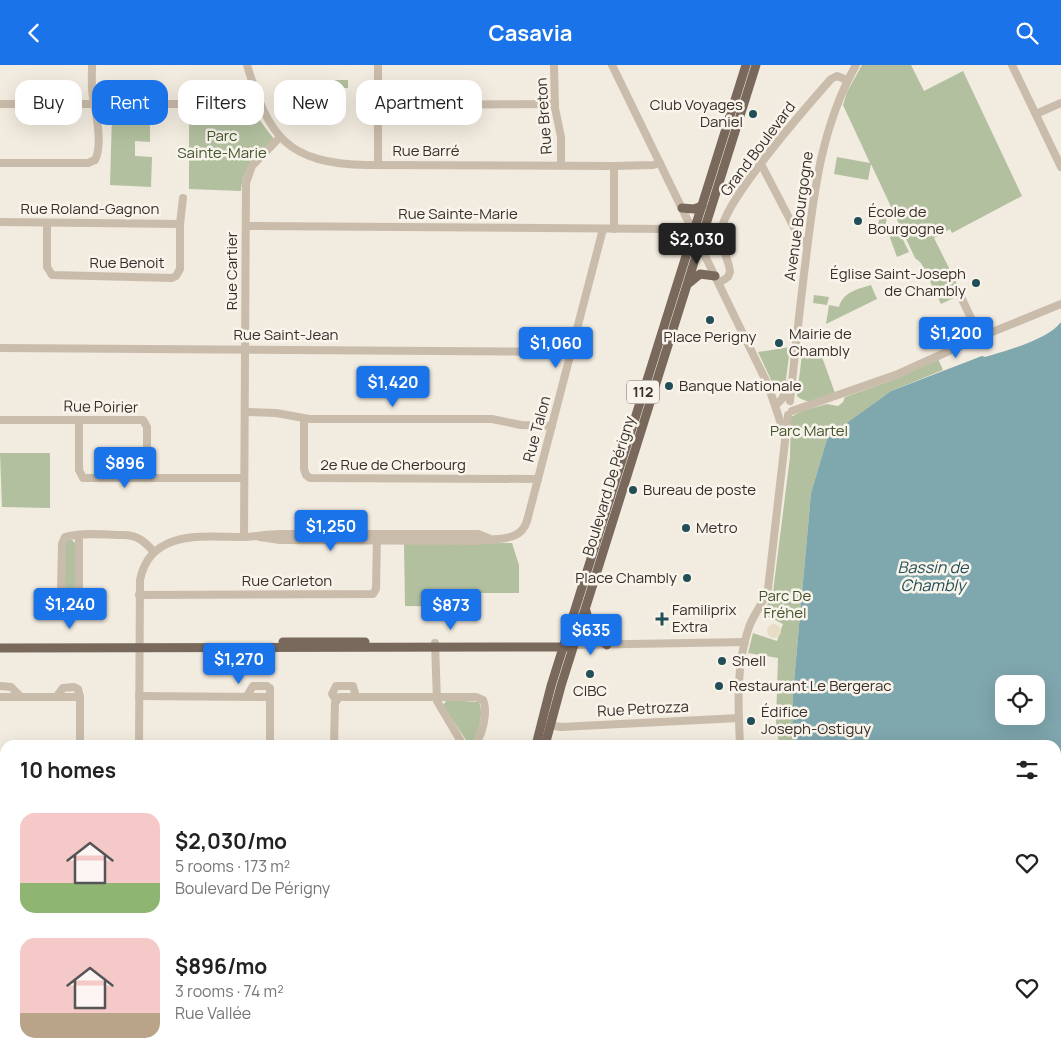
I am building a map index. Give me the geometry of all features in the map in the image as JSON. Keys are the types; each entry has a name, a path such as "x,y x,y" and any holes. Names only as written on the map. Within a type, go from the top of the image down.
{"main road":[{"name":"Boulevard De Périgny","path":"537,740 563,646 746,65"},
{"name":"Boulevard De Périgny","path":"546,740 549,725 756,65"},
{"path":"682,207 694,209 702,206"},
{"path":"687,285 700,274 717,280"},
{"path":"586,608 589,627 607,645"},
{"path":"0,642 139,645 574,645"},
{"path":"0,648 139,645"}],"street":[{"path":"92,65 93,80"},
{"name":"Rue Barré","path":"247,65 252,80"},
{"path":"378,65 378,80"},
{"name":"Rue Breton","path":"554,65 555,104 561,137 561,165"},
{"path":"612,65 767,383 786,407 813,405 891,377 980,337 1061,305"},
{"name":"Avenue Bourgogne","path":"740,740 739,677 750,623 764,601 768,589 783,467 786,407 821,152 834,111 847,80 856,65"},
{"path":"1012,65 1061,167"},
{"name":"Grand Boulevard","path":"717,280 727,278 730,272 721,243 722,223 761,164 832,77 837,76 847,80"},
{"path":"1036,114 1061,103"},
{"path":"0,104 92,105"},
{"path":"482,104 555,104"},
{"name":"Rue Barré","path":"264,115 280,137 301,153 321,161 342,165 614,166 653,165 660,163"},
{"path":"0,163 92,163 98,155 97,125"},
{"path":"378,125 378,165"},
{"name":"Rue Cartier","path":"244,537 246,183 249,171 256,160 280,137"},
{"path":"761,164 799,237 807,245"},
{"path":"614,166 614,229"},
{"name":"Rue Benoit","path":"48,223 47,269 53,276 172,278 180,269 180,224 183,197"},
{"name":"Rue Roland-Gagnon","path":"0,222 180,224"},
{"name":"Rue Sainte-Marie","path":"246,226 670,229"},
{"name":"Rue Talon","path":"377,538 478,541 518,535 525,528 603,229"},
{"path":"961,297 980,337"},
{"name":"Rue Saint-Jean","path":"0,347 572,352"},
{"path":"245,412 276,413 304,419 487,419 521,425 552,426"},
{"name":"2e Rue de Cherbourg","path":"304,419 304,469 310,478 538,479"},
{"name":"Rue Poirier","path":"0,420 144,421 147,429 147,478"},
{"path":"79,420 79,470 82,477 244,478"},
{"path":"79,536 79,591 75,598 70,599 62,593 62,542 65,537 79,536 133,536 143,541 154,552"},
{"path":"139,740 139,595 142,570 154,552 168,542 183,538 260,537 276,540 377,538"},
{"name":"Rue Carleton","path":"139,595 372,595 376,589 377,538"},
{"path":"574,645 745,642"},
{"path":"435,645 436,696 441,712 460,740"},
{"path":"0,686 10,687 21,697"},
{"path":"334,740 336,700 332,694 336,686 353,687 356,697"},
{"path":"0,697 57,696 63,688 74,687 78,689 80,697 80,740"},
{"path":"139,697 270,697 270,740"},
{"path":"336,700 341,697 476,697 483,700 485,708 477,740"},
{"name":"Rue Petrozza","path":"549,725 561,727 739,718"}],"green space":[{"path":"862,65 911,65 924,91 963,71 1022,196 952,233 950,229 934,238 962,294 941,304 921,263 915,258 871,164 868,180 834,174 837,157 870,163 843,105 847,92"},
{"path":"346,80 348,80 348,88 346,88"},
{"path":"112,125 150,125 150,142 135,141 135,156 152,157 151,187 110,185"},
{"name":"Parc Sainte-Marie","path":"189,125 263,125 274,139 252,162 244,175 241,191 189,189"},
{"path":"881,211 888,212 885,227 878,226"},
{"path":"896,225 909,252 897,257 889,235 884,231"},
{"path":"871,285 877,299 826,324 829,305 839,307 847,295"},
{"path":"814,295 829,297 827,305 813,303"},
{"path":"790,347 785,388 780,388 772,382 758,352"},
{"path":"802,354 822,357 835,393 811,401 806,401 797,396"},
{"name":"Parc De Fréhel","path":"938,359 943,370 891,391 827,439 811,493 793,693 793,740 778,740 776,722 778,658 748,653 753,633 777,641 783,624 763,614 773,592 790,457 791,417 802,411 827,404 838,406 845,397 898,378"},
{"path":"0,453 50,453 50,508 2,507"},
{"path":"68,540 72,540 75,543 76,592 70,596 65,591 65,544"},
{"path":"512,543 519,565 519,593 475,593 474,607 405,606 404,544"},
{"path":"447,700 479,702 481,711 480,723 473,740 466,740 444,707"}],"shaded area":[{"path":"774,624 779,626 781,631 779,636 774,638 769,636 767,631 769,626"}],"water":[{"name":"Bassin de Chambly","path":"1061,322 1061,740 793,740 793,693 811,493 827,439 891,391 982,356 985,357 1047,334"}],"place":[{"name":"Club Voyages Daniel","path":"753,114"},
{"name":"École de Bourgogne","path":"858,221"},
{"name":"Église Saint-Joseph de Chambly","path":"976,283"},
{"name":"Place Perigny","path":"710,320"},
{"name":"Mairie de Chambly","path":"779,343"},
{"name":"Banque Nationale","path":"669,386"},
{"name":"Bureau de poste","path":"633,490"},
{"name":"Metro","path":"686,528"},
{"name":"Place Chambly","path":"687,578"},
{"name":"Familiprix Extra","path":"662,619"},
{"name":"Shell","path":"722,661"},
{"name":"CIBC","path":"590,674"},
{"name":"Restaurant Le Bergerac","path":"719,686"},
{"name":"Édifice Joseph-Ostiguy","path":"751,721"}],"park label":[{"name":"Parc Martel","path":"809,431"}]}
